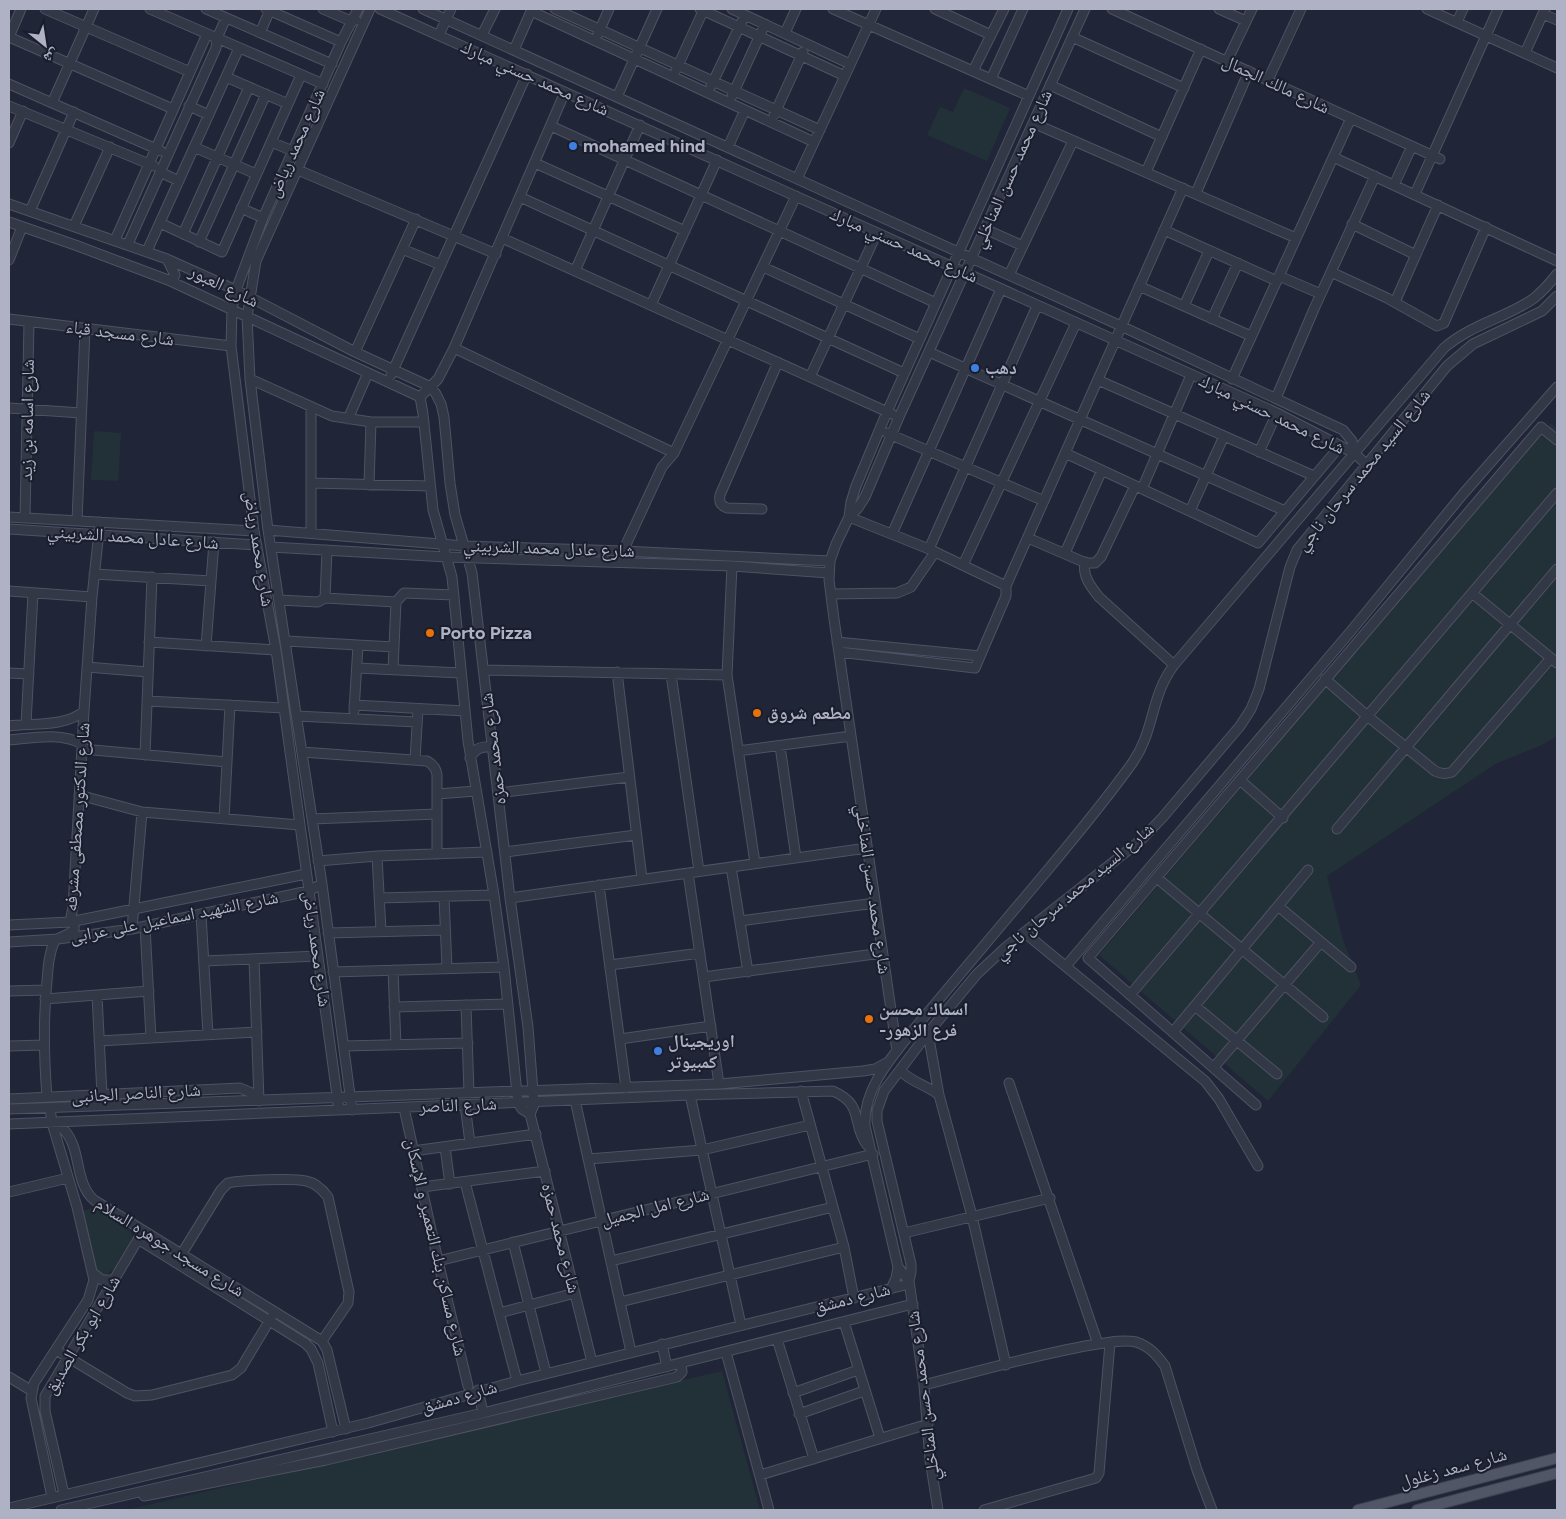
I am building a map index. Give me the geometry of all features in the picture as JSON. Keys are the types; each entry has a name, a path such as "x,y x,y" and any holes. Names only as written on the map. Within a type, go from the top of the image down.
{"main road":[{"name":"شارع سعد زغلول","path":"1358,1510 1557,1458"},
{"name":"شارع سعد زغلول","path":"1417,1510 1557,1473"}],"street":[{"path":"21,9 9,37 173,109"},
{"path":"45,9 190,72"},
{"path":"52,103 94,9"},
{"path":"150,9 323,84"},
{"path":"206,9 332,64"},
{"path":"324,9 352,21 357,21 361,27"},
{"name":"شارع محمد رياض","path":"339,1110 277,655 254,531 230,346 232,309 236,290 263,218 341,42 358,9"},
{"name":"شارع محمد رياض","path":"352,1110 322,884 268,530 250,379 247,317 256,262 370,9"},
{"name":"شارع محمد حسني مبارك","path":"380,9 1277,413 1354,453"},
{"name":"شارع محمد حسني مبارك","path":"423,9 1276,398 1343,430 1352,441 1354,453"},
{"path":"439,35 451,9"},
{"path":"482,35 495,9"},
{"path":"555,9 820,130"},
{"path":"594,41 609,9"},
{"path":"617,97 657,9"},
{"path":"673,77 702,9 845,76"},
{"path":"732,9 850,64"},
{"path":"785,34 796,9"},
{"path":"833,9 1029,96"},
{"path":"797,179 876,9"},
{"path":"935,9 991,34"},
{"path":"973,71 1004,9"},
{"path":"991,79 1023,9"},
{"name":"شارع محمد حسن المناخلي","path":"909,1283 898,1266 865,1126 865,1109 869,1095 888,1062 897,1051 830,594 830,561 849,517 854,494 887,412 1068,9"},
{"name":"شارع محمد حسن المناخلي","path":"849,517 865,497 899,417 1085,9"},
{"name":"شارع مالك الجمال","path":"1112,9 1128,12 1201,49 1436,157"},
{"path":"1219,9 1246,21"},
{"path":"1227,61 1252,9"},
{"path":"1268,80 1300,9"},
{"path":"1427,9 1557,68"},
{"path":"1457,22 1463,9"},
{"path":"1415,194 1436,157 1498,9"},
{"path":"260,33 268,10 341,42"},
{"path":"514,50 532,10 594,41 814,142"},
{"path":"1525,53 1544,11 1557,20"},
{"path":"708,93 745,15"},
{"path":"128,244 216,48 217,38 226,18"},
{"path":"729,102 765,24"},
{"path":"115,240 207,34"},
{"path":"1072,37 1184,88"},
{"path":"770,122 807,44"},
{"path":"147,251 239,48"},
{"path":"1146,172 1201,49"},
{"path":"1196,194 1249,71"},
{"path":"388,383 527,74"},
{"path":"160,223 222,252 301,75"},
{"path":"226,77 288,104"},
{"path":"9,84 168,154"},
{"path":"1050,85 1162,137"},
{"path":"182,234 248,87"},
{"path":"420,397 444,371 565,92"},
{"path":"199,242 266,94"},
{"path":"9,106 149,163 179,181"},
{"path":"190,106 209,115"},
{"path":"728,147 745,110"},
{"path":"9,143 23,111"},
{"path":"30,211 74,112"},
{"path":"1232,379 1351,118"},
{"path":"1033,123 1296,238"},
{"path":"575,270 640,125"},
{"path":"551,126 936,303"},
{"path":"1009,275 1073,141"},
{"path":"271,142 293,151"},
{"path":"194,146 256,174"},
{"path":"1394,185 1412,146"},
{"path":"74,226 110,147"},
{"path":"739,170 745,155"},
{"path":"1334,156 1557,261"},
{"path":"651,305 717,160"},
{"path":"535,163 685,231"},
{"path":"298,170 496,254"},
{"path":"1276,398 1375,176"},
{"path":"839,652 975,668 1006,596 1006,586 1183,188"},
{"path":"623,551 662,466 674,454 796,196"},
{"path":"520,197 904,373"},
{"name":"شارع العبور","path":"9,204 167,259 236,290 249,299 431,387"},
{"path":"1396,302 1438,205"},
{"path":"241,208 263,218"},
{"path":"356,352 416,219"},
{"name":"شارع العبور","path":"9,222 168,280 420,397"},
{"path":"1352,224 1416,255"},
{"path":"9,260 22,227"},
{"path":"1331,272 1396,302 1437,326 1443,325 1486,227"},
{"path":"985,228 1023,246"},
{"path":"1164,230 1238,264 1321,294"},
{"path":"810,377 877,233"},
{"path":"502,238 899,417"},
{"path":"402,248 441,265"},
{"path":"1184,306 1210,251"},
{"path":"167,259 175,275 173,279 168,280"},
{"path":"1212,319 1238,264"},
{"path":"763,267 920,339"},
{"name":"شارع السيد محمد سرحان ناجي","path":"897,1051 1082,828 1137,756 1148,731 1158,692 1174,664 1444,348 1466,332 1529,302 1557,274"},
{"path":"1139,286 1251,336"},
{"path":"892,534 1001,289"},
{"name":"شارع السيد محمد سرحان ناجي","path":"900,1070 976,974 1000,952 1141,840 1163,817 1242,722 1251,709 1259,689 1293,558 1301,543 1366,464 1456,358 1482,340 1542,311 1557,296"},
{"path":"830,594 897,593 910,587 932,550 965,467 1037,306"},
{"name":"شارع مسجد قباء","path":"9,319 230,346"},
{"name":"شارع اسامه بن زيد","path":"25,518 29,322"},
{"path":"963,565 1076,324"},
{"path":"77,521 85,329"},
{"path":"454,348 674,454"},
{"path":"929,352 1285,511"},
{"path":"762,509 727,508 719,500 778,362"},
{"path":"348,419 368,374"},
{"path":"1028,538 1085,562 1095,563 1101,557 1157,454 1191,375"},
{"path":"250,379 332,416 372,422 424,422"},
{"path":"1098,380 1314,476"},
{"name":"شارع محمد حمزه","path":"431,387 441,404 444,417 452,499 472,573 510,898 528,1027 534,1102 534,1109 530,1114 592,1362"},
{"path":"1066,966 1489,464 1557,387"},
{"name":"شارع محمد حمزه","path":"420,397 434,516 452,577 470,758 487,852 504,967 518,1103"},
{"path":"311,407 311,533"},
{"path":"9,408 81,413"},
{"path":"1259,452 1277,413"},
{"path":"369,484 372,422"},
{"path":"1256,1105 1088,958 1541,426 1557,440"},
{"path":"880,429 928,452 1044,501"},
{"path":"1190,511 1224,436"},
{"path":"1065,453 1258,544 1340,446"},
{"path":"1354,453 1366,464"},
{"path":"1065,554 1102,470"},
{"path":"312,483 430,486"},
{"path":"1130,995 1557,493"},
{"name":"شارع عادل محمد الشربيني","path":"9,517 254,531"},
{"path":"849,517 932,550 1006,586"},
{"name":"شارع الدكتور مصطفى مشرفه","path":"48,1097 44,1045 46,994 50,952 55,940 74,930 74,925 70,922 73,907 92,597 100,522"},
{"name":"شارع عادل محمد الشربيني","path":"9,528 257,545"},
{"name":"شارع عادل محمد الشربيني","path":"268,530 465,546 830,561"},
{"path":"206,646 214,542"},
{"name":"شارع عادل محمد الشربيني","path":"271,547 469,558 732,566 829,573"},
{"path":"325,598 327,550"},
{"path":"692,554 692,565"},
{"path":"1085,562 1084,569 1090,585 1099,597 1174,664"},
{"path":"732,566 727,676 756,863"},
{"path":"1337,829 1557,569"},
{"path":"94,574 211,581"},
{"path":"145,755 152,577"},
{"path":"9,591 92,597"},
{"path":"26,724 33,593"},
{"path":"393,669 396,602 404,593 454,595"},
{"path":"1326,679 1435,771 1442,774 1452,772 1554,660 1472,593"},
{"path":"279,600 318,602 325,598 396,602"},
{"path":"1350,631 1360,639"},
{"path":"286,641 394,647"},
{"path":"149,642 206,646 277,655 284,661 289,658"},
{"path":"838,642 980,656"},
{"path":"354,719 358,645"},
{"path":"909,660 910,650"},
{"path":"87,667 148,672"},
{"path":"357,668 461,673"},
{"path":"484,670 727,676"},
{"path":"617,672 642,879"},
{"path":"9,673 29,674"},
{"path":"671,674 699,871"},
{"path":"280,680 287,675 292,678"},
{"path":"147,701 284,708"},
{"path":"224,819 230,705"},
{"path":"354,705 465,711"},
{"path":"414,760 418,709"},
{"path":"9,726 66,721 84,711"},
{"path":"297,716 418,722"},
{"path":"738,751 851,736"},
{"path":"9,740 60,737 72,739 82,747 227,762"},
{"path":"470,758 479,748 488,746 493,748"},
{"path":"780,746 796,858"},
{"path":"302,752 427,761 434,766 437,774 437,854"},
{"path":"498,793 629,777"},
{"path":"1240,780 1282,818"},
{"path":"437,794 476,791"},
{"path":"79,795 142,812 300,825"},
{"path":"132,929 142,812"},
{"path":"312,819 437,814"},
{"path":"505,852 636,835"},
{"path":"510,898 867,848"},
{"path":"318,861 378,856 487,852"},
{"path":"378,856 381,931"},
{"path":"731,867 748,972"},
{"path":"1173,1032 1308,870"},
{"path":"688,873 719,1084"},
{"name":"شارع الشهيد اسماعيل على عرابى","path":"9,925 70,922 306,874"},
{"path":"1157,878 1323,1017"},
{"name":"شارع الشهيد اسماعيل على عرابى","path":"9,942 58,939 132,929 308,891 322,884"},
{"path":"599,885 626,1088"},
{"path":"379,898 494,896"},
{"path":"444,897 447,968"},
{"path":"740,921 875,903"},
{"path":"1278,906 1351,968"},
{"path":"201,914 208,1035"},
{"path":"145,926 151,1038"},
{"path":"328,933 445,930"},
{"path":"1025,933 1205,1081 1219,1099 1258,1166"},
{"path":"1214,1067 1322,942"},
{"path":"987,943 1000,952"},
{"path":"610,965 700,953"},
{"path":"704,978 882,953"},
{"path":"204,961 318,956"},
{"path":"254,959 259,1100"},
{"path":"334,972 504,967"},
{"path":"393,970 396,1045"},
{"path":"9,991 97,995 149,991"},
{"path":"97,995 102,1095"},
{"path":"394,1007 508,1004"},
{"path":"466,1006 469,1093"},
{"path":"1195,1006 1277,1074"},
{"path":"620,1038 711,1026"},
{"path":"510,1028 528,1027"},
{"path":"100,1041 257,1032"},
{"path":"928,1033 939,1095 972,1216 1006,1364"},
{"path":"344,1046 468,1043"},
{"path":"9,1046 44,1045"},
{"name":"شارع الناصر","path":"9,1109 719,1084 875,1069 888,1062"},
{"path":"900,1070 909,1078 926,1085 939,1095"},
{"name":"شارع محمد حسن المناخلي","path":"900,1070 884,1092 877,1111 879,1131 912,1268 909,1283 924,1385 930,1460 938,1510"},
{"path":"1009,1083 1050,1198 1098,1344"},
{"name":"شارع الناصر الجانبى","path":"9,1099 240,1088 252,1093 259,1100"},
{"path":"801,1091 844,1247 854,1298"},
{"name":"شارع الناصر","path":"9,1124 690,1095 833,1091 845,1097 856,1112 860,1134 872,1152"},
{"path":"690,1095 741,1325"},
{"path":"575,1100 631,1352"},
{"path":"518,1103 522,1109 530,1114"},
{"path":"465,1105 470,1143"},
{"path":"50,1108 52,1123"},
{"name":"شارع مساكن بنك التعمير و الإسكان","path":"404,1108 468,1386"},
{"name":"شارع مسجد جوهره السلام","path":"52,1123 77,1207"},
{"name":"شارع مسجد جوهره السلام","path":"52,1123 64,1130 70,1140 83,1185 94,1200 322,1341"},
{"path":"588,1159 702,1150 810,1125"},
{"path":"414,1151 536,1134"},
{"path":"445,1147 450,1184"},
{"name":"شارع امل الجميل","path":"438,1261 872,1152"},
{"path":"422,1187 545,1171"},
{"path":"9,1192 68,1178"},
{"path":"176,1263 221,1190 228,1183 298,1180 315,1184 322,1189 328,1196 349,1292 348,1303 322,1341 328,1350 346,1428"},
{"path":"464,1182 517,1381"},
{"path":"904,1234 1050,1198"},
{"path":"77,1207 94,1200"},
{"path":"884,1205 897,1202"},
{"path":"611,1261 833,1206"},
{"name":"شارع ابو بكر الصديق","path":"52,1497 31,1398 34,1383 88,1300 93,1285 93,1273 77,1207"},
{"name":"شارع ابو بكر الصديق","path":"64,1494 44,1403 48,1389 143,1231"},
{"name":"شارع مسجد جوهره السلام","path":"138,1239 305,1343 316,1356 333,1432"},
{"path":"513,1242 546,1374"},
{"path":"620,1302 844,1247"},
{"path":"891,1289 896,1278 898,1266"},
{"path":"93,1273 102,1280 114,1280"},
{"name":"شارع دمشق","path":"9,1508 333,1432 478,1390 909,1283"},
{"path":"499,1313 575,1293"},
{"name":"شارع دمشق","path":"60,1510 483,1413 913,1304"},
{"path":"56,1350 127,1394 144,1397 232,1375 239,1370 275,1312"},
{"path":"844,1322 880,1438"},
{"path":"777,1339 814,1459"},
{"path":"924,1385 1065,1350 1098,1344 1136,1342 1148,1347 1158,1355 1164,1366 1197,1470 1212,1510"},
{"path":"984,1510 1098,1476 1110,1343"},
{"path":"662,1344 667,1367"},
{"path":"726,1352 769,1510"},
{"path":"76,1510 326,1460 677,1377 682,1372 681,1363"},
{"path":"793,1392 858,1370"},
{"path":"9,1377 32,1391"},
{"path":"586,1388 589,1398"},
{"path":"478,1390 483,1413"},
{"path":"799,1414 864,1391"},
{"path":"760,1475 928,1424"},
{"path":"325,1450 326,1460"}],"shaded area":[{"path":"964,88 1010,108 987,161 927,135 940,107 953,112"},
{"path":"1551,423 1557,429 1557,736 1542,745 1497,763 1327,876 1343,940 1361,985 1268,1101 1099,955"},
{"path":"94,431 121,433 118,481 91,480"},
{"path":"91,1208 102,1212 131,1232 133,1237 114,1269 105,1276 102,1276 97,1271 84,1216 84,1211"},
{"path":"722,1371 760,1510 126,1510"}],"place":[{"name":"mohamed hind","path":"573,146"},
{"name":"دهب","path":"975,368"},
{"name":"Porto Pizza","path":"430,633"},
{"name":"مطعم شروق","path":"757,713"},
{"name":"اسماك محسن -فرع الزهور","path":"869,1019"},
{"name":"اوريجينال كمبيوتر","path":"658,1051"}]}
